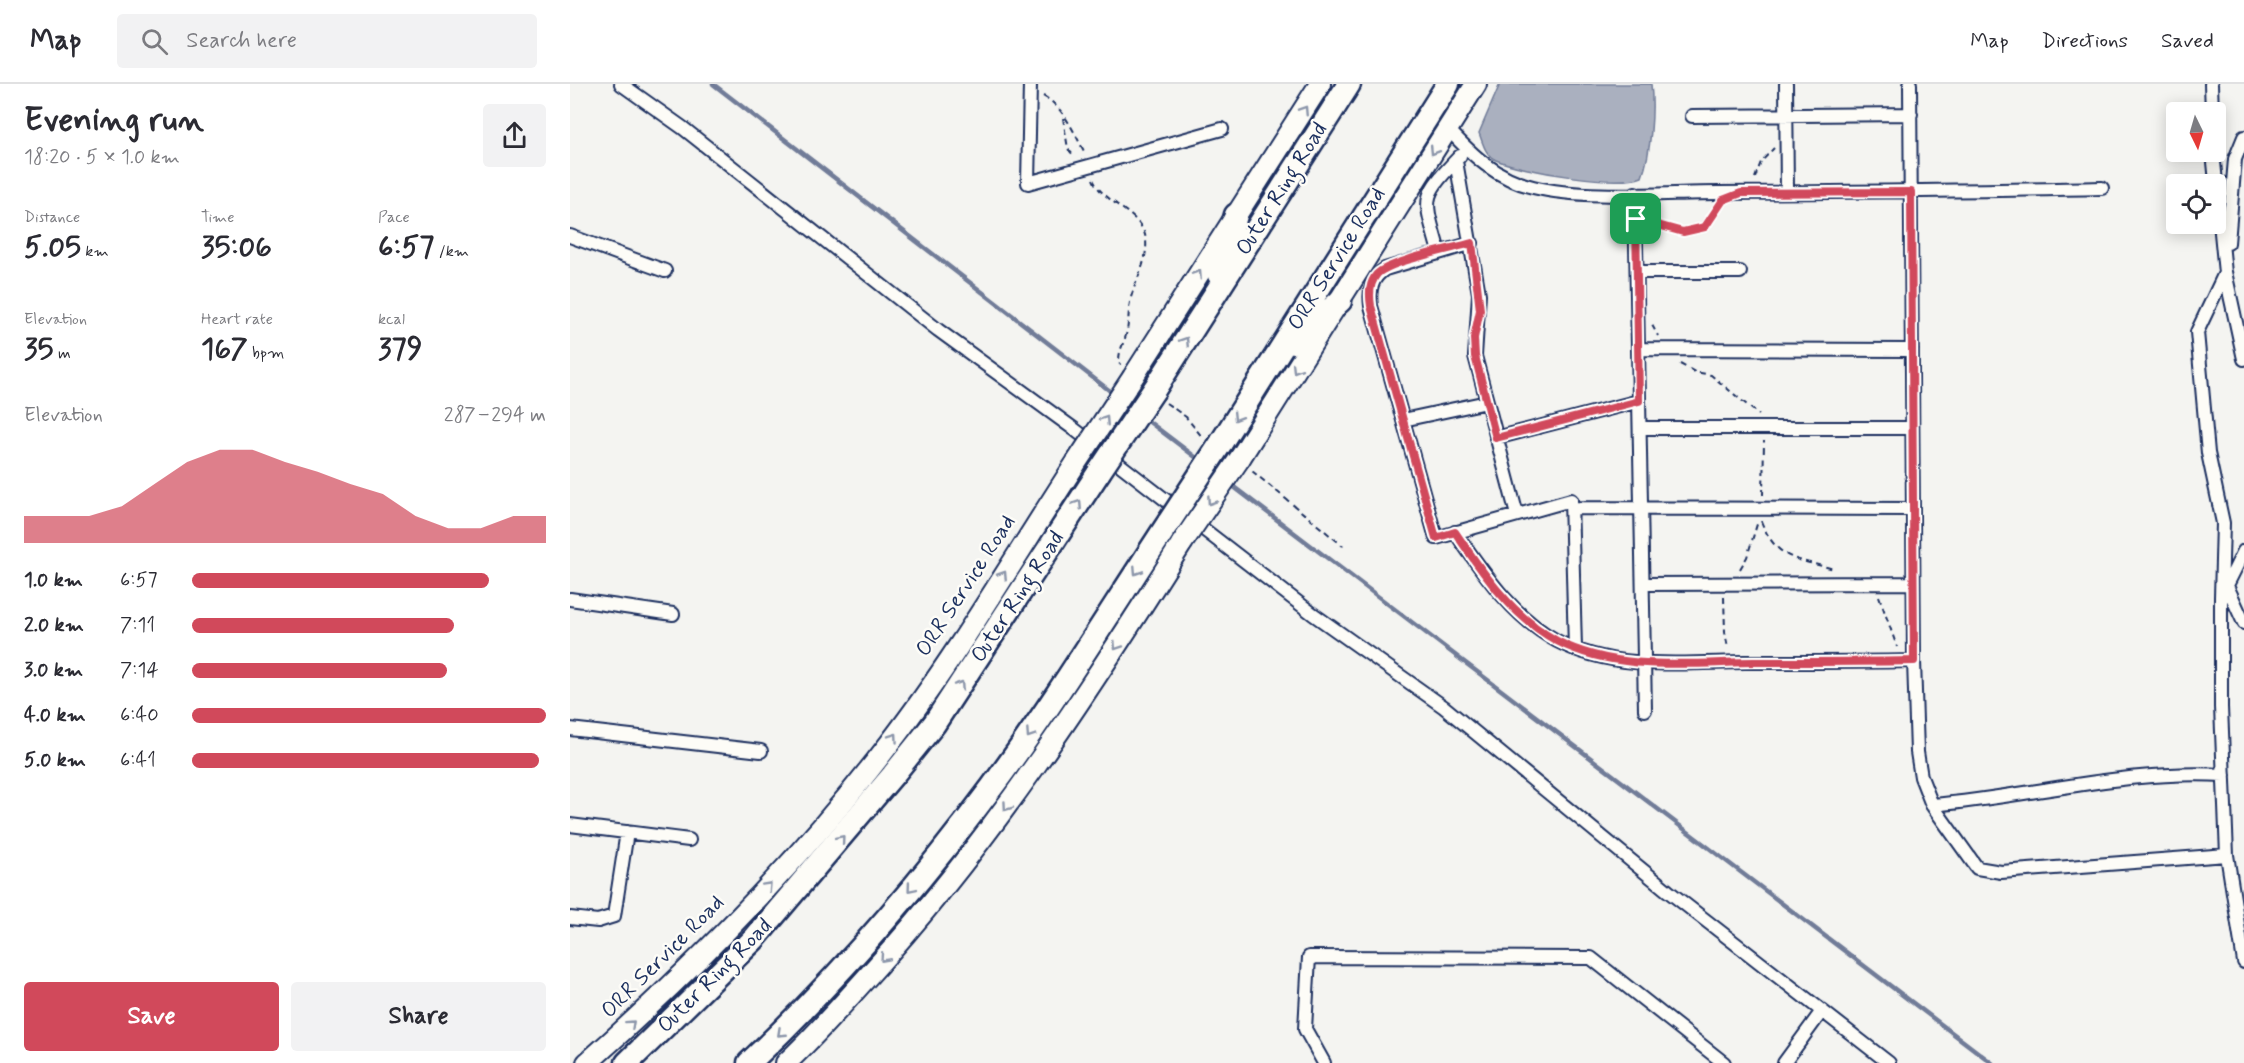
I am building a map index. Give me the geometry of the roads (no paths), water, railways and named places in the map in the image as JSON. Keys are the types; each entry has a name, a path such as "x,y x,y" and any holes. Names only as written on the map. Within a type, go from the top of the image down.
{"highway":[{"name":"Outer Ring Road","path":"627,1063 689,1005 754,939 934,724 1154,390 1349,84"},
{"path":"749,1063 794,1021 854,956 992,787 1221,443 1448,84"},
{"path":"1212,300 1236,215"},
{"path":"1273,361 1340,301"}],"main road":[{"name":"ORR Service Road","path":"587,1063 647,1010 718,939 800,850 871,767 933,681 1077,463 1320,84"},
{"name":"ORR Service Road","path":"786,1063 916,923 1003,814 1104,666 1182,543 1240,458 1476,84"}],"street":[{"path":"621,84 683,128 938,330 1074,429 1313,614 1444,706 1668,891 1889,1063"},
{"path":"1030,84 1028,183 1222,129"},
{"path":"1786,84 1787,192"},
{"path":"1910,84 1914,661 1917,752 1921,777 1932,805 1977,868 2001,872 2227,855"},
{"path":"2211,84 2212,102"},
{"path":"1692,116 1911,114"},
{"path":"1448,129 1467,149 1500,175 1534,187 1576,192 1911,192 2102,188"},
{"path":"2244,137 2235,159 2225,273 2197,332 2208,453 2223,523 2224,775 2227,855 2244,962"},
{"path":"1439,252 1428,200 1434,183 1467,149"},
{"path":"1456,161 1472,243 1480,310 1474,338 1475,356 1517,515"},
{"path":"2214,162 2225,273 2244,359"},
{"path":"1635,193 1645,710"},
{"path":"570,236 665,270"},
{"path":"1472,243 1384,269 1374,279 1370,289 1371,306 1436,538 1571,500 1575,648"},
{"path":"1637,272 1740,272"},
{"path":"1638,349 1912,350"},
{"path":"1496,438 1639,401"},
{"path":"1403,420 1487,402"},
{"path":"1640,428 1912,428"},
{"path":"1571,508 1913,509"},
{"path":"1455,532 1489,581 1519,612 1556,641 1575,648 1644,663 1914,661"},
{"path":"2224,591 2244,551"},
{"path":"1643,584 1913,583"},
{"path":"2224,591 2244,623"},
{"path":"570,599 673,614"},
{"path":"570,729 761,751"},
{"path":"1932,805 2126,780 2195,773 2224,775"},
{"path":"570,825 688,840"},
{"path":"570,918 598,921 614,916 627,832"},
{"path":"1323,1063 1305,1029 1309,957 1591,958 1724,1063"},
{"path":"1784,1063 1821,1011"}],"water":[{"path":"1500,84 1651,84 1651,131 1648,156 1642,177 1630,180 1592,179 1526,169 1492,158 1479,133"}],"waterway":[{"path":"713,84 1114,394"},
{"path":"1144,418 1202,462"},
{"path":"1230,484 1992,1063"}]}
